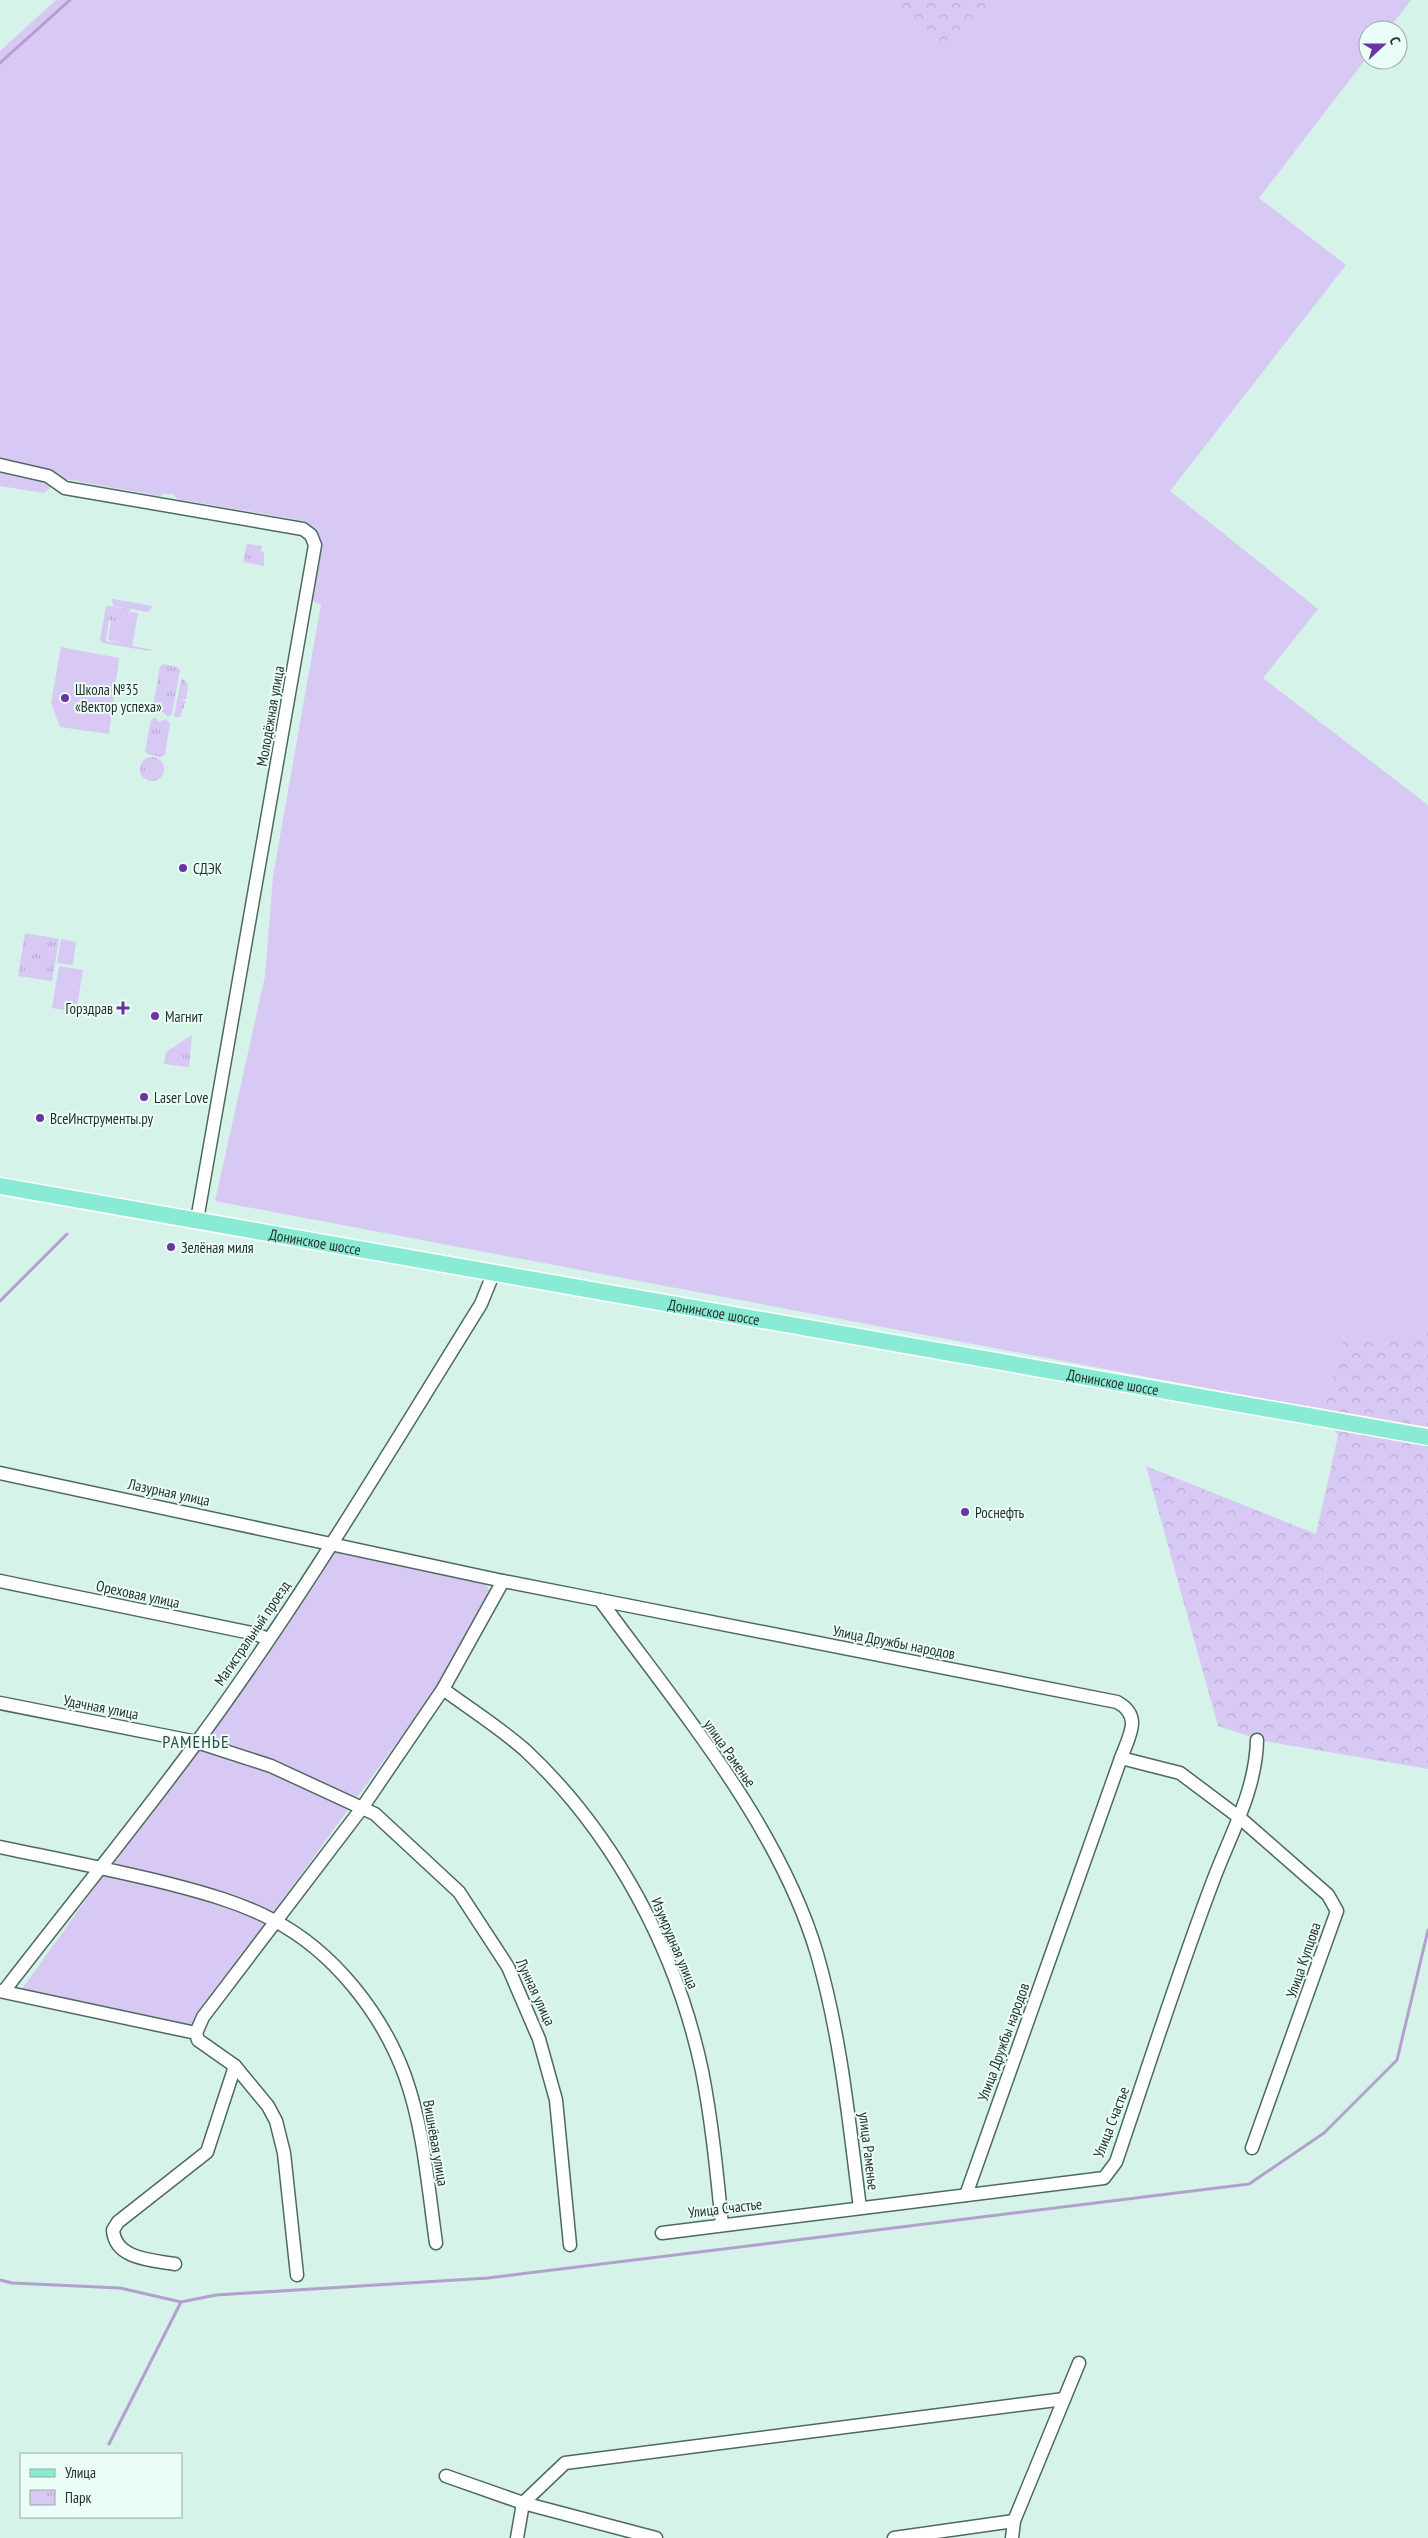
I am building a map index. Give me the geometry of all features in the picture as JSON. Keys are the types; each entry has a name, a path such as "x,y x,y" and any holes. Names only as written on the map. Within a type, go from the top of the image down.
{"main road":[{"name":"Донинское шоссе","path":"0,1186 1428,1437"}],"street":[{"name":"Молодёжная улица","path":"0,465 42,474 65,488 303,529 311,535 315,545 197,1220"},
{"name":"Магистральный проезд","path":"2,1991 197,1742 268,1639 332,1544 481,1304 494,1272"},
{"name":"Лазурная улица","path":"0,1473 332,1544"},
{"path":"332,1544 600,1600"},
{"name":"Ореховая улица","path":"0,1581 256,1634 268,1639"},
{"path":"298,2275 280,2133 268,2106 235,2066 198,2040 196,2033 203,2017 362,1808 443,1689 503,1581"},
{"name":"Улица Дружбы народов","path":"600,1600 1117,1702 1128,1708 1132,1716 1132,1726 1122,1758 966,2195"},
{"name":"улица Раменье","path":"600,1600 745,1803 773,1850 796,1898 816,1952 839,2045 860,2208"},
{"name":"Изумрудная улица","path":"443,1689 524,1750 570,1798 621,1868 649,1918 683,2003 702,2071 722,2225"},
{"name":"Удачная улица","path":"0,1703 197,1742 271,1766 362,1808"},
{"name":"Улица Счастье","path":"662,2233 1104,2178 1116,2162 1213,1880 1240,1818 1257,1762 1257,1740"},
{"path":"1122,1758 1180,1773 1240,1818"},
{"name":"Лунная улица","path":"362,1808 375,1814 458,1892 508,1967 539,2039 556,2100 570,2245"},
{"name":"Улица Купцова","path":"1240,1818 1328,1895 1337,1911 1252,2148"},
{"name":"Вишнёвая улица","path":"0,1847 100,1866 213,1895 275,1921 320,1952 343,1975 370,2008 392,2044 405,2076 418,2116 436,2243"},
{"path":"2,1991 196,2033"},
{"path":"175,2264 126,2253 117,2244 113,2230 118,2222 207,2152 235,2066"},
{"path":"1012,2538 1014,2521 1079,2363"},
{"path":"517,2538 523,2502 565,2463 1064,2399"},
{"path":"446,2476 523,2502 656,2538"},
{"path":"894,2538 1014,2521"}],"green space":[{"path":"56,0 884,0 943,44 1006,0 1411,0 1396,20 1358,20 1358,69 1259,198 1346,265 1170,491 1318,609 1263,678 1428,805 1428,1328 1382,1346 1345,1334 1323,1410 215,1201 265,976 273,876 321,604 314,602 312,596 321,540 316,530 305,521 177,499 173,494 163,494 160,496 65,479 58,481 44,493 0,486 0,51"},
{"path":"884,0 1006,0 943,44"},
{"path":"247,544 262,546 264,566 243,562"},
{"path":"111,599 153,606 148,612 114,606"},
{"path":"106,606 111,606 106,641 123,643 108,640 111,620 127,623 130,612 138,613 132,646 153,650 149,651 102,643 100,640"},
{"path":"111,606 130,609 128,623 108,620"},
{"path":"61,647 119,658 109,734 60,727 51,703"},
{"path":"164,664 177,667 180,670 172,714 168,717 163,712 156,714 152,711 160,666"},
{"path":"181,679 185,680 188,686 186,699 180,699 186,701 180,717 174,717"},
{"path":"156,717 158,722 166,719 170,723 165,755 161,757 147,754 145,751 151,720"},
{"path":"152,757 160,761 164,769 160,777 152,781 144,777 140,769 144,761"},
{"path":"25,933 59,939 52,981 18,976"},
{"path":"61,939 76,942 73,965 57,963"},
{"path":"59,966 83,970 76,1012 52,1008"},
{"path":"192,1035 189,1067 164,1064 166,1052"},
{"path":"1428,1328 1428,1769 1264,1741 1218,1726 1146,1466 1316,1534 1338,1436 1323,1410 1345,1334 1382,1346"},
{"path":"337,1549 486,1585 492,1594 440,1683 189,2029 22,1989"}],"waterway":[{"path":"0,63 70,0"},
{"path":"0,1301 67,1234"},
{"path":"109,2444 181,2302 216,2295 488,2278 1249,2184 1324,2133 1397,2060 1428,1930"},
{"path":"0,2280 12,2283 120,2288 181,2302"}],"place":[{"name":"Школа №35 «Вектор успеха»","path":"65,698"},
{"name":"СДЭК","path":"183,868"},
{"name":"Горздрав","path":"123,1008"},
{"name":"Магнит","path":"155,1016"},
{"name":"Laser Love","path":"144,1097"},
{"name":"ВсеИнструменты.ру","path":"40,1118"},
{"name":"Зелёная миля","path":"171,1247"},
{"name":"Роснефть","path":"965,1512"}],"district":[{"name":"РАМЕНЬЕ","path":"196,1741"}]}
